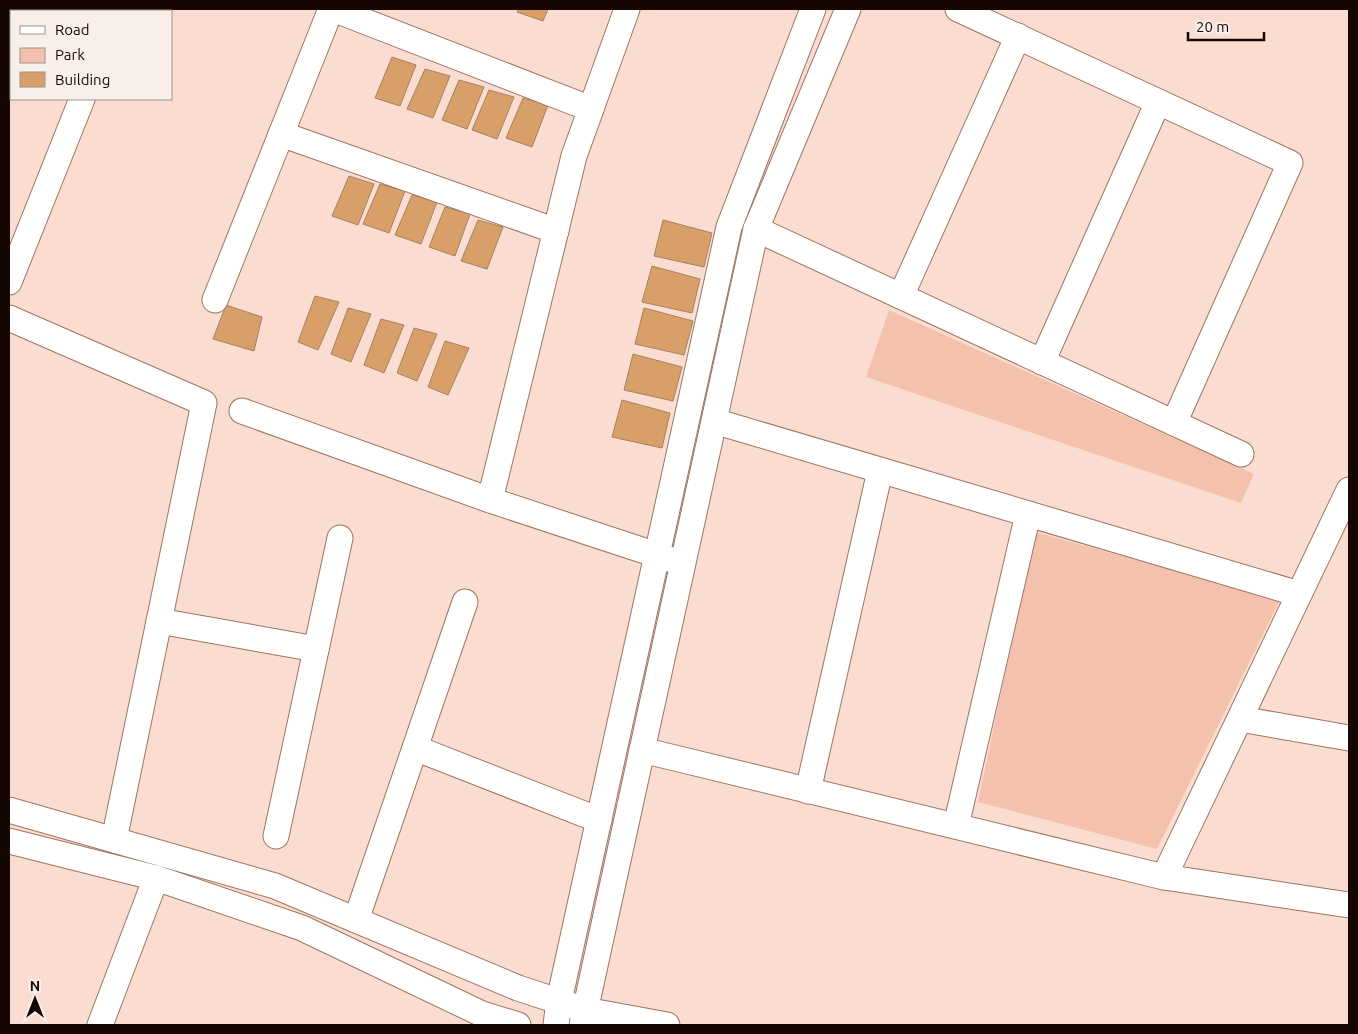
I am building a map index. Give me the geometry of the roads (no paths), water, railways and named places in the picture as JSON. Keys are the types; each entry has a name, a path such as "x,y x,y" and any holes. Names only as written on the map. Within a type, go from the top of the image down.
{"street":[{"path":"215,300 332,9 591,109"},
{"path":"490,500 574,156 627,9"},
{"path":"557,1013 729,228 813,9"},
{"path":"583,1018 756,229 848,9"},
{"path":"958,9 1290,163 1174,423"},
{"path":"901,296 1018,36"},
{"path":"9,282 82,100"},
{"path":"1042,362 1158,102"},
{"path":"281,134 556,231"},
{"path":"756,229 1241,454"},
{"path":"9,318 204,403 114,840"},
{"path":"242,411 490,500 683,563"},
{"path":"714,421 1299,594"},
{"path":"808,791 880,471"},
{"path":"1164,877 1349,490"},
{"path":"956,826 1028,514"},
{"path":"276,836 340,538"},
{"path":"356,920 465,602"},
{"path":"159,621 316,649"},
{"path":"1240,719 1349,738"},
{"path":"415,748 599,820"},
{"path":"642,750 1164,877 1349,905"},
{"path":"9,810 275,886 518,988 557,1013 583,1018 667,1025"},
{"path":"9,841 156,878 302,928 482,1014 518,1025"},
{"path":"100,1025 156,878"}]}
